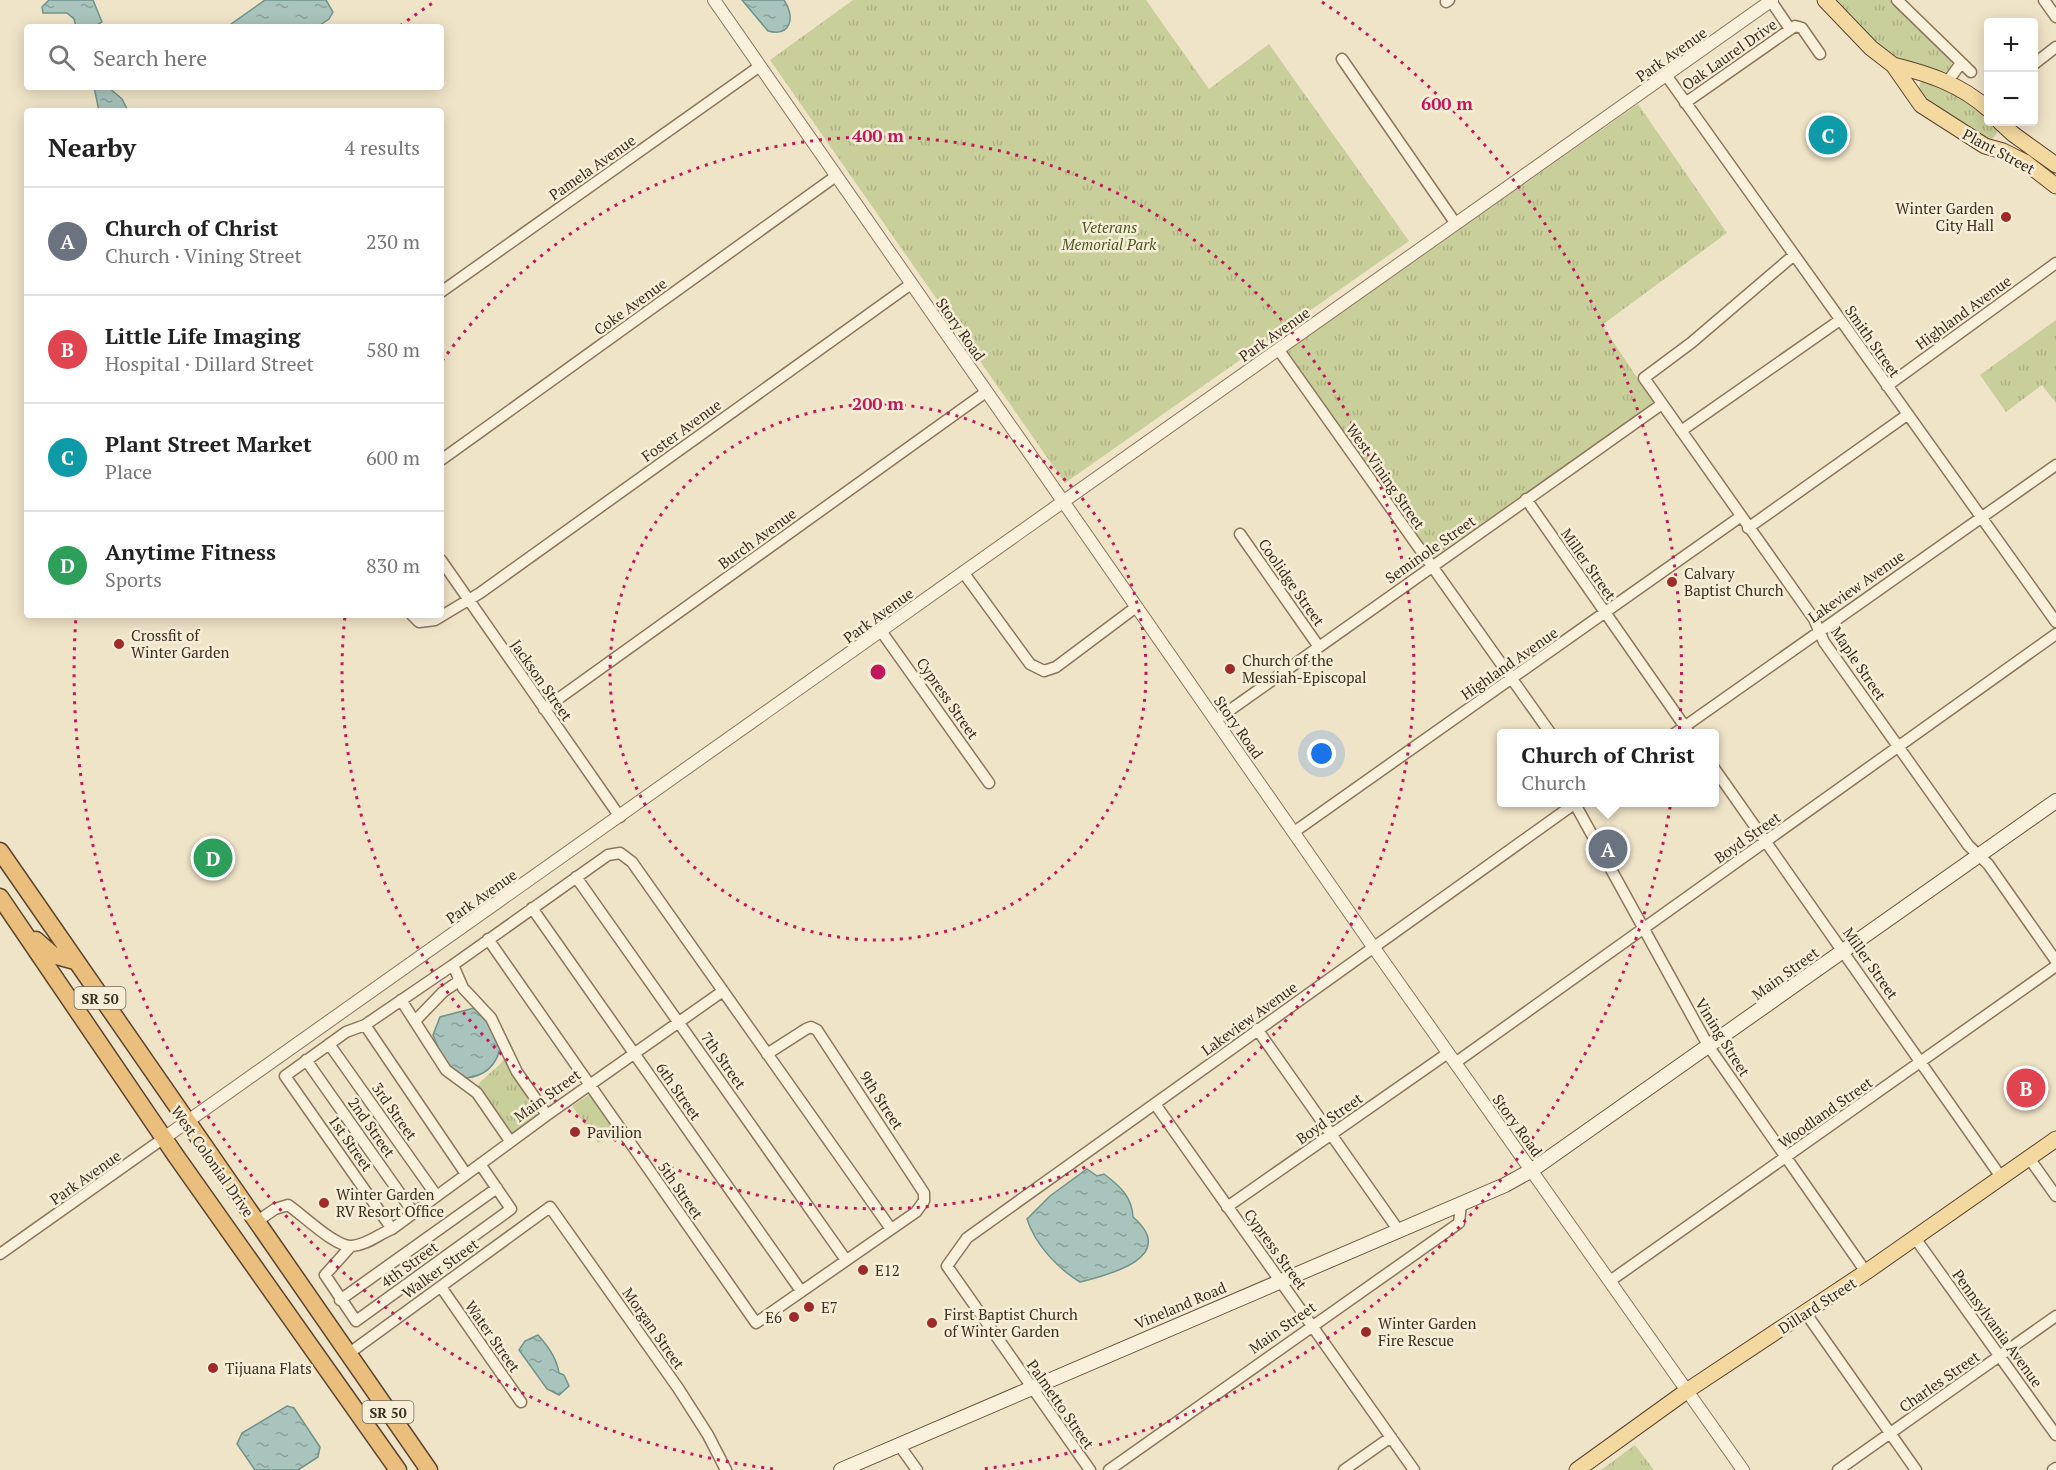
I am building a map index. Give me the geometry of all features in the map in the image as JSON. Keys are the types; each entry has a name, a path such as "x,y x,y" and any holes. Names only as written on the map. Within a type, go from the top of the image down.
{"highway":[{"name":"West Colonial Drive","path":"0,850 186,1123 429,1470"},
{"name":"West Colonial Drive","path":"0,897 164,1138 398,1470"},
{"path":"20,926 53,955 75,961"},
{"path":"274,1293 289,1302 327,1350 348,1354"},
{"path":"320,1360 345,1367 398,1427"}],"main road":[{"name":"Plant Street","path":"1825,0 1871,48 1893,65 1921,105 1984,146 2003,151 2025,162 2056,186"},
{"name":"Plant Street","path":"1893,65 1933,74 1984,102"},
{"path":"1914,96 1919,80 1933,74"},
{"path":"1984,146 1998,138 2001,126"},
{"name":"Plant Street","path":"2005,126 2056,165"},
{"name":"Main Street","path":"1532,1170 2056,801"},
{"name":"Dillard Street","path":"1576,1470 1688,1390 1916,1238 2056,1139"},
{"name":"Vineland Road","path":"841,1470 1399,1231 1532,1170"}],"street":[{"name":"Story Road","path":"714,0 1374,948 1743,1470"},
{"path":"1897,0 1971,72"},
{"path":"2044,0 2056,17"},
{"path":"1771,1 1790,29 1795,26 1802,28 1820,54"},
{"name":"Park Avenue","path":"0,1254 1771,1"},
{"name":"Oak Laurel Drive","path":"1685,103 1790,29"},
{"path":"2038,61 2056,47"},
{"path":"1342,59 1456,224"},
{"path":"1948,81 1961,63"},
{"name":"Pamela Avenue","path":"444,290 759,66"},
{"name":"Smith Street","path":"1666,75 2056,622"},
{"name":"Coke Avenue","path":"444,458 836,176"},
{"name":"Maple Street","path":"1794,255 1691,343 1644,378 1814,619 1824,642 1968,844 1989,864 2056,961"},
{"name":"Highland Avenue","path":"1887,386 2055,266"},
{"name":"Foster Avenue","path":"444,613 468,600 911,284"},
{"path":"1681,431 1840,320"},
{"name":"West Vining Street","path":"1278,349 1512,678"},
{"name":"Burch Avenue","path":"544,709 986,392"},
{"name":"Seminole Street","path":"1216,720 1662,404"},
{"path":"1748,528 1907,416"},
{"name":"Lakeview Avenue","path":"1688,729 1819,631 2056,465"},
{"name":"Miller Street","path":"1526,500 1686,729"},
{"name":"Highland Avenue","path":"1294,832 1740,517"},
{"name":"Coolidge Street","path":"1240,534 1319,647"},
{"name":"Jackson Street","path":"444,564 620,817"},
{"path":"963,572 1030,664 1044,671 1056,667 1137,607"},
{"name":"Foster Avenue","path":"415,618 419,622 426,623 435,618"},
{"name":"Cypress Street","path":"881,631 989,783"},
{"name":"Boyd Street","path":"1227,1207 1451,1058 1767,842 2056,634"},
{"path":"1512,678 1548,729"},
{"name":"Miller Street","path":"1719,775 2001,1177"},
{"name":"Lakeview Avenue","path":"946,1266 967,1238 1570,807"},
{"name":"Vining Street","path":"1578,807 1642,928 1709,1047 1866,1272"},
{"path":"306,1060 346,1032 365,1025 608,855 620,853 627,857 891,1229"},
{"name":"7th Street","path":"576,877 846,1260"},
{"name":"6th Street","path":"532,908 801,1291"},
{"name":"5th Street","path":"488,939 756,1323 891,1229"},
{"path":"453,965 459,981 491,1018 517,1072 547,1114"},
{"name":"Woodland Street","path":"1610,1281 2056,966"},
{"path":"415,1021 443,992 459,981"},
{"name":"Main Street","path":"351,1246 367,1242 392,1228 547,1114 723,991"},
{"path":"401,1000 446,1070 477,1093 510,1141"},
{"path":"365,1025 466,1174"},
{"name":"9th Street","path":"767,1054 806,1029 811,1027 817,1030 924,1192 924,1201 916,1212 891,1229"},
{"path":"1257,1029 1399,1231"},
{"name":"3rd Street","path":"329,1044 436,1195"},
{"name":"1st Street","path":"306,1060 285,1076 392,1228"},
{"name":"2nd Street","path":"306,1060 413,1212"},
{"name":"Cypress Street","path":"1155,1104 1414,1470"},
{"path":"2029,1158 2056,1196"},
{"name":"4th Street","path":"351,1246 325,1275 356,1321 512,1209 480,1164"},
{"path":"340,1300 497,1188"},
{"name":"Main Street","path":"1109,1470 1459,1223 1461,1204"},
{"path":"255,1222 275,1209 288,1205 339,1244 351,1246"},
{"name":"Walker Street","path":"348,1354 550,1207"},
{"name":"Morgan Street","path":"550,1207 678,1388 708,1434 726,1470"},
{"name":"Pennsylvania Avenue","path":"1916,1238 2056,1435"},
{"name":"Palmetto Street","path":"946,1266 1090,1470"},
{"name":"Water Street","path":"441,1287 521,1402"},
{"path":"1805,1312 1916,1470"},
{"name":"Charles Street","path":"1838,1470 2056,1316"},
{"path":"1344,1470 1391,1437"},
{"path":"900,1445 917,1470"}],"green space":[{"name":"Veterans Memorial Park","path":"853,0 1146,0 1209,89 1269,44 1409,241 1065,483 770,60"},
{"path":"1835,0 1891,0 1952,60 1951,68 1945,72 1935,71 1890,55"},
{"path":"1928,77 1984,111 1984,126 1997,126 1996,135 1989,140 1931,105 1919,90 1920,83"},
{"path":"1638,104 1727,233 1602,325 1654,403 1433,558 1287,351"},
{"path":"2056,320 2056,403 2042,385 2006,412 1980,375"},
{"path":"504,1059 533,1101 531,1106 537,1115 509,1135 477,1088"},
{"path":"590,1094 616,1131 598,1143 572,1106"},
{"path":"1635,1445 1654,1470 1601,1470"}],"water":[{"path":"49,0 93,0 102,22 75,24 74,19 67,13 43,13 42,7"},
{"path":"265,0 326,0 333,12 329,19 322,24 231,24"},
{"path":"742,0 784,0 790,12 787,28 776,32 768,31"},
{"path":"95,90 112,90 122,99 126,108 98,108"},
{"path":"474,1008 491,1026 500,1048 496,1060 484,1073 466,1078 445,1064 433,1035 440,1017"},
{"path":"1087,1169 1097,1176 1104,1174 1124,1192 1133,1217 1145,1231 1148,1242 1145,1253 1136,1261 1109,1274 1080,1282 1048,1255 1035,1237 1027,1219 1050,1196"},
{"path":"538,1335 552,1353 559,1373 564,1375 569,1386 559,1395 547,1389 519,1350 525,1341"},
{"path":"287,1406 294,1408 320,1447 318,1457 298,1470 255,1470 237,1444 242,1433"}],"place":[{"name":"Plant Street Market","path":"1828,135"},
{"name":"Winter Garden City Hall","path":"2006,217"},
{"name":"Calvary Baptist Church","path":"1672,582"},
{"name":"Crossfit of Winter Garden","path":"119,644"},
{"name":"Church of the Messiah-Episcopal","path":"1230,669"},
{"name":"Church of Christ","path":"1608,849"},
{"name":"Anytime Fitness","path":"213,858"},
{"name":"Little Life Imaging","path":"2026,1088"},
{"name":"Pavilion","path":"575,1132"},
{"name":"Winter Garden RV Resort Office","path":"324,1203"},
{"name":"E12","path":"863,1270"},
{"name":"E7","path":"809,1307"},
{"name":"E6","path":"794,1317"},
{"name":"First Baptist Church of Winter Garden","path":"932,1323"},
{"name":"Winter Garden Fire Rescue","path":"1366,1332"},
{"name":"Tijuana Flats","path":"213,1368"}]}
